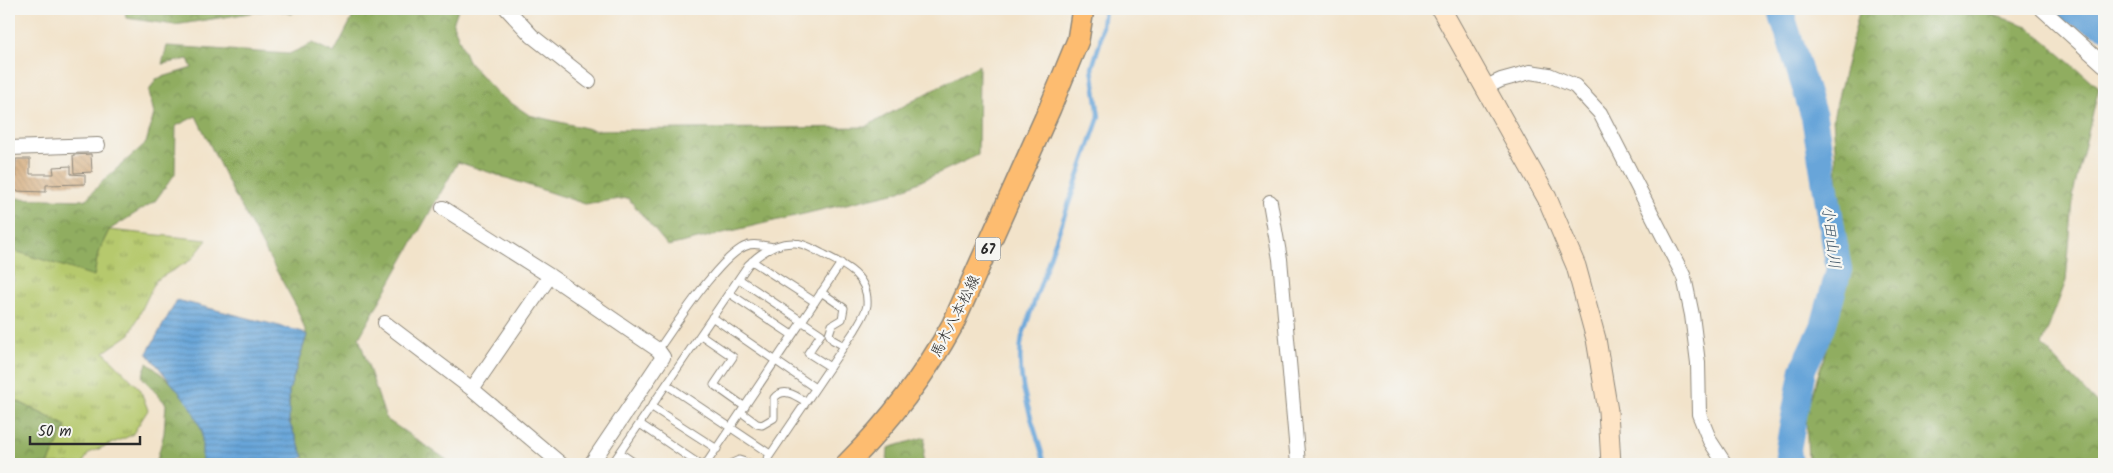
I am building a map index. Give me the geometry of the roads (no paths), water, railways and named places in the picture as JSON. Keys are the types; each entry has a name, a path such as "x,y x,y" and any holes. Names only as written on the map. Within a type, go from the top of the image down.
{"main road":[{"name":"馬木八本松線","path":"847,464 875,436 907,397 940,349 953,324 1050,108 1078,40 1083,9"}],"street":[{"path":"507,9 532,36 589,80"},
{"path":"1441,9 1547,198 1576,266 1596,339 1608,412 1612,464"},
{"path":"2042,9 2104,65"},
{"path":"1486,87 1501,80 1530,72 1549,75 1575,86 1600,113 1684,277 1692,315 1698,363 1699,414 1710,441 1726,464"},
{"path":"9,148 98,145"},
{"path":"1270,202 1280,259 1298,464"},
{"path":"443,208 550,276 658,350 663,358 590,464"},
{"path":"472,389 550,276"},
{"path":"385,323 472,389 561,464"}],"lane":[{"path":"613,464 752,261 762,252 775,247 794,243 804,244 856,273 862,281 866,292 867,308 844,346 764,464"},
{"path":"658,350 700,290 736,251 750,244 775,247"},
{"path":"752,261 814,302"},
{"path":"706,464 841,263"},
{"path":"738,279 821,334 808,353 830,367"},
{"path":"821,292 844,308 842,319 832,325 829,334 833,340 844,346"},
{"path":"729,294 792,335"},
{"path":"712,318 815,388"},
{"path":"701,334 733,357 714,385 743,409 757,424 762,425 774,418 774,398 778,393 795,394 806,402"},
{"path":"666,385 770,454"},
{"path":"652,407 717,449"},
{"path":"640,424 698,464"},
{"path":"620,453 636,464"},
{"path":"730,464 739,460 752,464"}],"water":[{"path":"177,300 303,332 307,335 289,391 289,422 304,457 292,464 202,464 202,431 191,407 147,353"}],"waterway":[{"path":"1045,464 1023,385 1020,353 1022,337 1099,117 1092,68 1100,42 1104,9"},
{"name":"小田山川","path":"1780,9 1814,117 1839,270 1823,327 1803,369 1788,449 1790,464"},
{"path":"2068,9 2104,26"}]}
